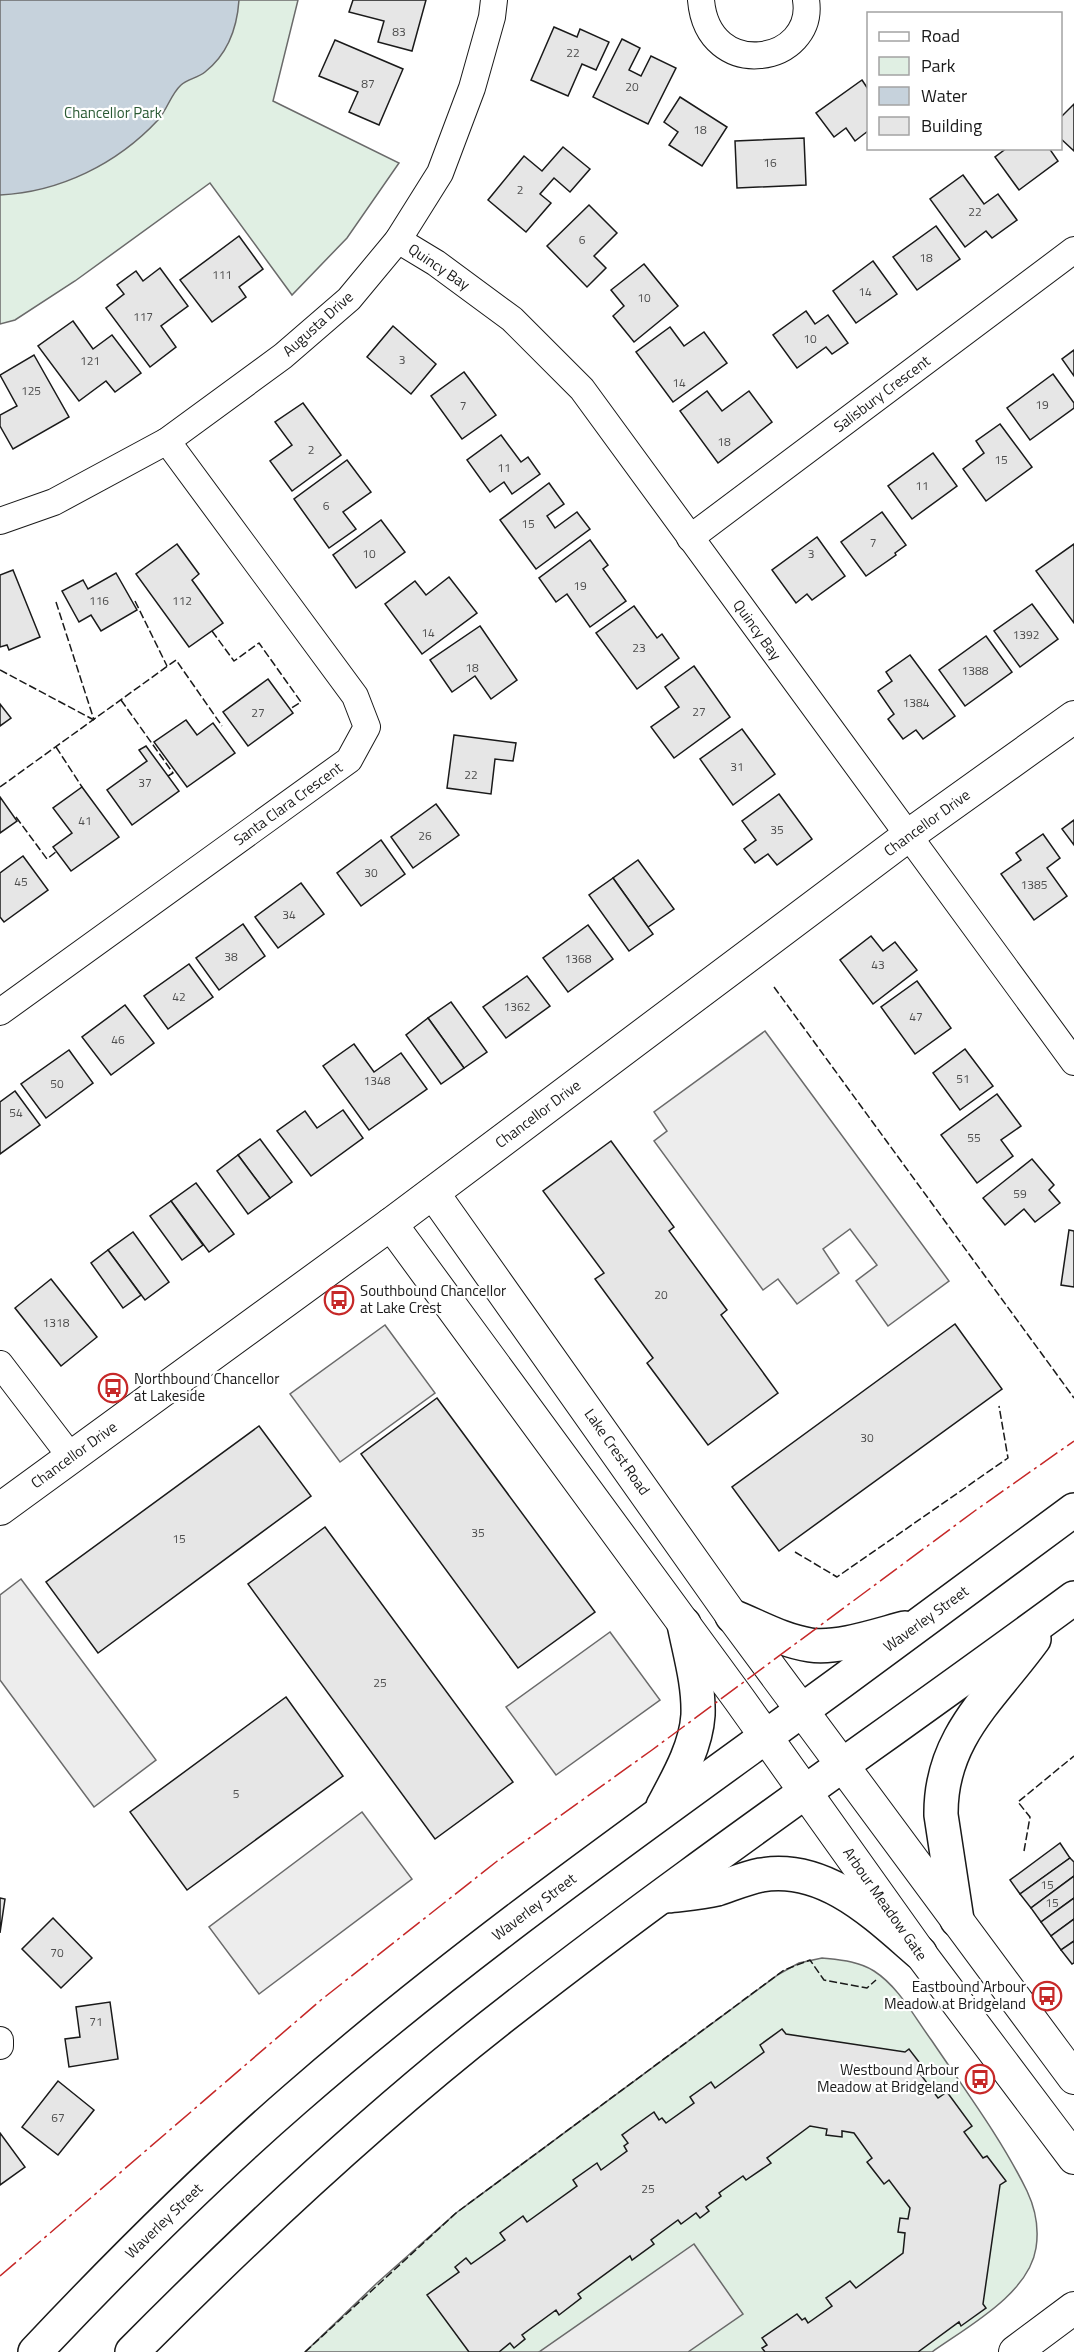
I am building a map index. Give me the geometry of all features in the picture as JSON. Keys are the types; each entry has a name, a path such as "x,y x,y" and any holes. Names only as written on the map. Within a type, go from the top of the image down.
{"main road":[{"name":"Waverley Street","path":"35,2352 167,2217 295,2099 441,1978 660,1812 1074,1510"},
{"path":"132,2352 243,2242 407,2095 514,2007 1062,1607"},
{"path":"957,1920 941,1815 943,1785 951,1755 967,1725 1062,1607"},
{"path":"732,1616 779,1636 812,1645 858,1640 918,1625"},
{"path":"660,1812 687,1758 698,1718 695,1676 684,1624"},
{"path":"664,1896 715,1889 761,1875 799,1876 828,1884 842,1891 872,1912 920,1953"}],"street":[{"name":"Augusta Drive","path":"0,521 54,502 167,441 283,356 349,299 398,240 440,173 472,88 492,17 494,0"},
{"path":"701,0 706,26 722,45 740,55 761,56 779,50 792,40 803,25 807,8 806,0"},
{"name":"Quincy Bay","path":"398,240 436,263 512,319 574,382 1074,1062"},
{"name":"Salisbury Crescent","path":"690,538 1074,250"},
{"name":"Santa Clara Crescent","path":"0,1012 349,760 368,727 355,696 167,441"},
{"name":"Chancellor Drive","path":"0,1509 433,1193 909,835 1074,717"},
{"name":"Lake Crest Road","path":"433,1193 732,1616 843,1766"},
{"path":"391,1224 765,1736"},
{"path":"0,1364 71,1457"},
{"name":"Arbour Meadow Gate","path":"765,1736 920,1953 1074,2158"},
{"path":"843,1766 1074,2078"},
{"path":"0,2040 0,2046"},
{"path":"1015,2352 1074,2308"}],"green space":[{"name":"Chancellor Park","path":"0,0 298,0 273,101 399,163 347,238 292,295 210,183 75,281 15,320 0,324"},
{"path":"822,1958 862,1965 883,1978 899,1994 982,2114 1027,2191 1037,2226 1036,2248 1031,2265 1022,2280 994,2308 932,2352 305,2352 377,2283 456,2213 779,1974 799,1963"}],"shaded area":[{"path":"765,1031 949,1281 888,1326 856,1281 877,1265 850,1229 823,1249 839,1273 797,1304 778,1279 763,1290 654,1141 667,1131 654,1112"},
{"path":"385,1325 435,1393 340,1462 290,1394"},
{"path":"21,1579 156,1760 94,1807 0,1680 0,1595"},
{"path":"610,1632 660,1700 556,1775 506,1707"},
{"path":"362,1812 412,1879 259,1994 209,1927"},
{"path":"694,2244 743,2314 688,2352 539,2352"}],"water":[{"path":"0,0 239,0 230,40 220,57 202,74 181,85 158,120 142,136 106,162 66,182 22,193 0,195"}],"building":[{"path":"353,0 426,0 412,51 378,42 384,21 349,12"},
{"path":"554,27 577,37 580,29 609,42 596,70 582,64 568,96 531,80"},
{"path":"622,39 640,48 629,70 641,76 651,56 676,68 648,124 593,97"},
{"path":"335,40 403,69 379,125 349,112 358,92 319,76"},
{"path":"862,80 867,88 867,132 855,141 846,128 834,137 816,113"},
{"path":"680,97 727,127 702,166 669,145 678,132 664,122"},
{"path":"1074,104 1074,151 1062,140 1062,116"},
{"path":"804,138 806,185 737,188 735,141"},
{"path":"563,147 590,169 570,192 554,178 540,194 551,203 526,232 488,200 524,156 542,171"},
{"path":"1004,150 1050,150 1058,161 1019,190 995,157"},
{"path":"963,175 984,204 998,194 1017,220 992,238 986,231 965,247 930,199"},
{"path":"589,205 617,233 594,256 606,268 587,287 547,246"},
{"path":"936,226 960,259 917,290 893,257"},
{"path":"239,236 263,269 239,287 246,297 212,322 180,280"},
{"path":"873,261 897,294 856,323 833,291"},
{"path":"644,264 678,306 634,342 613,316 624,306 611,290"},
{"path":"160,268 188,306 161,326 176,347 150,367 106,308 124,294 117,285 136,271 143,281"},
{"path":"806,311 815,324 828,315 848,343 832,354 826,347 797,368 773,335"},
{"path":"73,321 93,349 112,335 141,373 115,392 106,381 79,401 38,346"},
{"path":"393,326 436,364 411,394 367,357"},
{"path":"670,327 684,346 704,332 727,363 673,402 636,352"},
{"path":"1074,350 1074,376 1062,359"},
{"path":"34,355 69,417 13,449 0,426 0,415 17,406 0,375"},
{"path":"464,372 496,415 462,439 431,396"},
{"path":"1053,374 1074,403 1074,408 1030,440 1007,408"},
{"path":"707,391 722,411 749,391 772,422 718,463 680,411"},
{"path":"303,403 341,455 292,491 270,461 292,445 275,422"},
{"path":"1000,424 1032,467 986,501 963,469 984,453 976,441"},
{"path":"501,435 521,462 528,457 540,474 512,494 504,482 490,492 467,460"},
{"path":"933,453 957,486 912,519 888,486"},
{"path":"347,460 371,492 343,512 356,529 329,548 294,499"},
{"path":"549,483 564,504 547,516 555,528 577,512 590,529 536,569 500,520"},
{"path":"882,512 906,545 866,576 841,542"},
{"path":"381,520 405,552 356,588 333,555"},
{"path":"817,537 845,576 812,600 807,594 796,603 772,570"},
{"path":"590,540 608,565 603,569 626,601 590,627 567,594 556,602 539,578"},
{"path":"177,544 199,574 192,580 223,623 189,647 136,574"},
{"path":"1074,544 1074,623 1036,571"},
{"path":"13,570 40,637 9,650 7,645 0,647 0,575"},
{"path":"116,573 137,610 101,631 91,615 79,622 62,591 83,580 88,589"},
{"path":"449,577 477,613 422,654 385,604 415,581 426,595"},
{"path":"1032,604 1058,639 1020,667 994,631"},
{"path":"634,606 657,638 662,634 679,658 637,689 596,633"},
{"path":"480,626 517,680 491,699 475,676 452,692 430,660"},
{"path":"986,636 1012,672 965,706 939,670"},
{"path":"910,655 955,716 923,739 916,730 903,739 888,719 894,714 878,691 892,681 886,672"},
{"path":"694,666 730,717 674,758 651,727 679,707 665,687"},
{"path":"268,679 293,713 248,746 223,712"},
{"path":"0,704 11,718 0,726"},
{"path":"186,720 197,735 213,723 235,753 187,787 154,742"},
{"path":"742,729 775,774 733,805 700,759"},
{"path":"454,735 516,743 513,761 495,759 491,794 447,788"},
{"path":"146,746 179,791 132,825 107,790 147,761 139,750"},
{"path":"82,787 119,837 71,871 53,847 72,833 53,808"},
{"path":"779,794 812,839 777,865 768,854 755,863 744,849 756,840 742,821"},
{"path":"0,797 17,821 0,833"},
{"path":"436,804 459,835 413,868 391,837"},
{"path":"1074,820 1074,845 1062,829"},
{"path":"1043,834 1060,858 1047,868 1067,896 1034,920 1001,874 1021,860 1016,853"},
{"path":"381,840 405,874 361,906 337,873"},
{"path":"23,856 48,890 4,922 0,917 0,873"},
{"path":"638,860 674,909 648,927 613,878"},
{"path":"613,878 653,934 629,951 589,895"},
{"path":"301,883 324,914 278,948 255,917"},
{"path":"243,924 265,956 219,990 196,958"},
{"path":"588,925 613,959 568,992 543,958"},
{"path":"871,936 883,951 895,942 917,970 873,1004 840,960"},
{"path":"189,964 213,997 168,1029 144,996"},
{"path":"527,976 550,1006 506,1038 483,1007"},
{"path":"917,981 951,1028 915,1054 881,1007"},
{"path":"451,1002 487,1052 464,1068 428,1018"},
{"path":"125,1005 154,1043 111,1075 82,1037"},
{"path":"428,1018 464,1068 441,1084 406,1035"},
{"path":"354,1044 374,1072 401,1053 427,1089 369,1130 323,1066"},
{"path":"965,1049 993,1086 960,1110 933,1073"},
{"path":"69,1050 93,1083 46,1118 21,1084"},
{"path":"15,1091 40,1125 0,1154 0,1102"},
{"path":"997,1094 1021,1126 1001,1140 1013,1156 977,1183 941,1135"},
{"path":"343,1110 363,1138 311,1176 277,1131 305,1111 317,1128"},
{"path":"260,1139 292,1182 270,1198 238,1155"},
{"path":"611,1141 674,1227 669,1231 727,1310 721,1315 778,1393 708,1445 647,1363 653,1358 595,1279 604,1273 543,1191"},
{"path":"238,1155 270,1198 248,1214 217,1171"},
{"path":"1032,1159 1054,1185 1049,1190 1060,1203 1035,1222 1024,1209 1005,1225 983,1198"},
{"path":"196,1183 234,1234 209,1252 171,1201"},
{"path":"171,1201 203,1245 182,1260 150,1216"},
{"path":"1069,1230 1074,1231 1074,1287 1061,1285"},
{"path":"133,1232 169,1282 145,1300 108,1250"},
{"path":"108,1250 141,1295 123,1308 91,1263"},
{"path":"51,1279 97,1337 61,1366 15,1308"},
{"path":"955,1324 1002,1389 779,1551 732,1487"},
{"path":"437,1398 595,1612 518,1668 361,1454"},
{"path":"259,1426 311,1496 98,1653 46,1582"},
{"path":"325,1527 513,1782 435,1839 248,1584"},
{"path":"286,1697 343,1776 187,1890 130,1812"},
{"path":"1060,1843 1070,1858 1020,1894 1010,1880"},
{"path":"1070,1858 1074,1862 1074,1876 1031,1908 1020,1894"},
{"path":"1074,1876 1074,1898 1041,1922 1031,1908"},
{"path":"0,1898 5,1899 0,1933"},
{"path":"1074,1898 1074,1919 1051,1936 1041,1922"},
{"path":"53,1918 92,1958 61,1988 22,1949"},
{"path":"1074,1919 1074,1941 1061,1950 1051,1936"},
{"path":"1074,1941 1074,1963 1072,1964 1061,1950"},
{"path":"110,2002 118,2059 69,2067 65,2039 80,2037 76,2007"},
{"path":"782,2029 786,2034 905,2052 909,2049 926,2071 921,2075 938,2098 947,2092 972,2126 964,2132 983,2158 987,2156 1006,2181 1000,2185 983,2304 986,2308 961,2326 959,2322 918,2352 765,2352 762,2348 767,2345 762,2338 797,2314 802,2320 805,2318 808,2323 832,2306 826,2298 850,2281 856,2288 903,2253 905,2233 898,2232 900,2218 908,2219 910,2208 889,2180 884,2184 867,2162 872,2158 854,2133 842,2131 842,2137 826,2135 827,2129 810,2126 767,2158 771,2163 746,2180 743,2176 719,2193 721,2196 706,2207 709,2211 700,2218 696,2213 681,2224 678,2220 651,2240 654,2244 632,2260 630,2256 578,2294 581,2298 559,2315 556,2310 522,2335 525,2339 514,2348 510,2343 499,2352 469,2352 427,2295 459,2272 455,2267 466,2258 471,2264 505,2240 500,2233 523,2216 527,2222 577,2186 573,2180 597,2163 601,2170 627,2151 624,2146 628,2143 622,2135 654,2112 659,2120 662,2118 666,2123 694,2103 690,2097 711,2082 715,2088 764,2052 760,2045"},
{"path":"58,2081 94,2110 58,2155 22,2127"},
{"path":"0,2133 25,2167 0,2185"}],"fence":[{"path":"135,601 167,666"},
{"path":"56,602 94,720"},
{"path":"212,631 234,661 259,643 301,702 290,709"},
{"path":"0,787 176,660 222,726"},
{"path":"0,670 94,720"},
{"path":"121,700 173,773 168,776"},
{"path":"56,747 82,787"},
{"path":"16,817 47,859 57,851"},
{"path":"774,987 1074,1398"},
{"path":"795,1552 837,1577 1008,1458 999,1406"},
{"path":"1024,1851 1030,1817 1018,1802 1074,1756"},
{"path":"305,2352 456,2213 784,1970 810,1960 824,1980 867,1988 876,1980"}],"power":[{"path":"0,2276 321,2000 496,1862 652,1750 976,1510 1074,1441"}],"place":[{"name":"Southbound Chancellor at Lake Crest","path":"339,1300"},
{"name":"Northbound Chancellor at Lakeside","path":"113,1388"},
{"name":"Eastbound Arbour Meadow at Bridgeland","path":"1047,1996"},
{"name":"Westbound Arbour Meadow at Bridgeland","path":"980,2079"}]}
